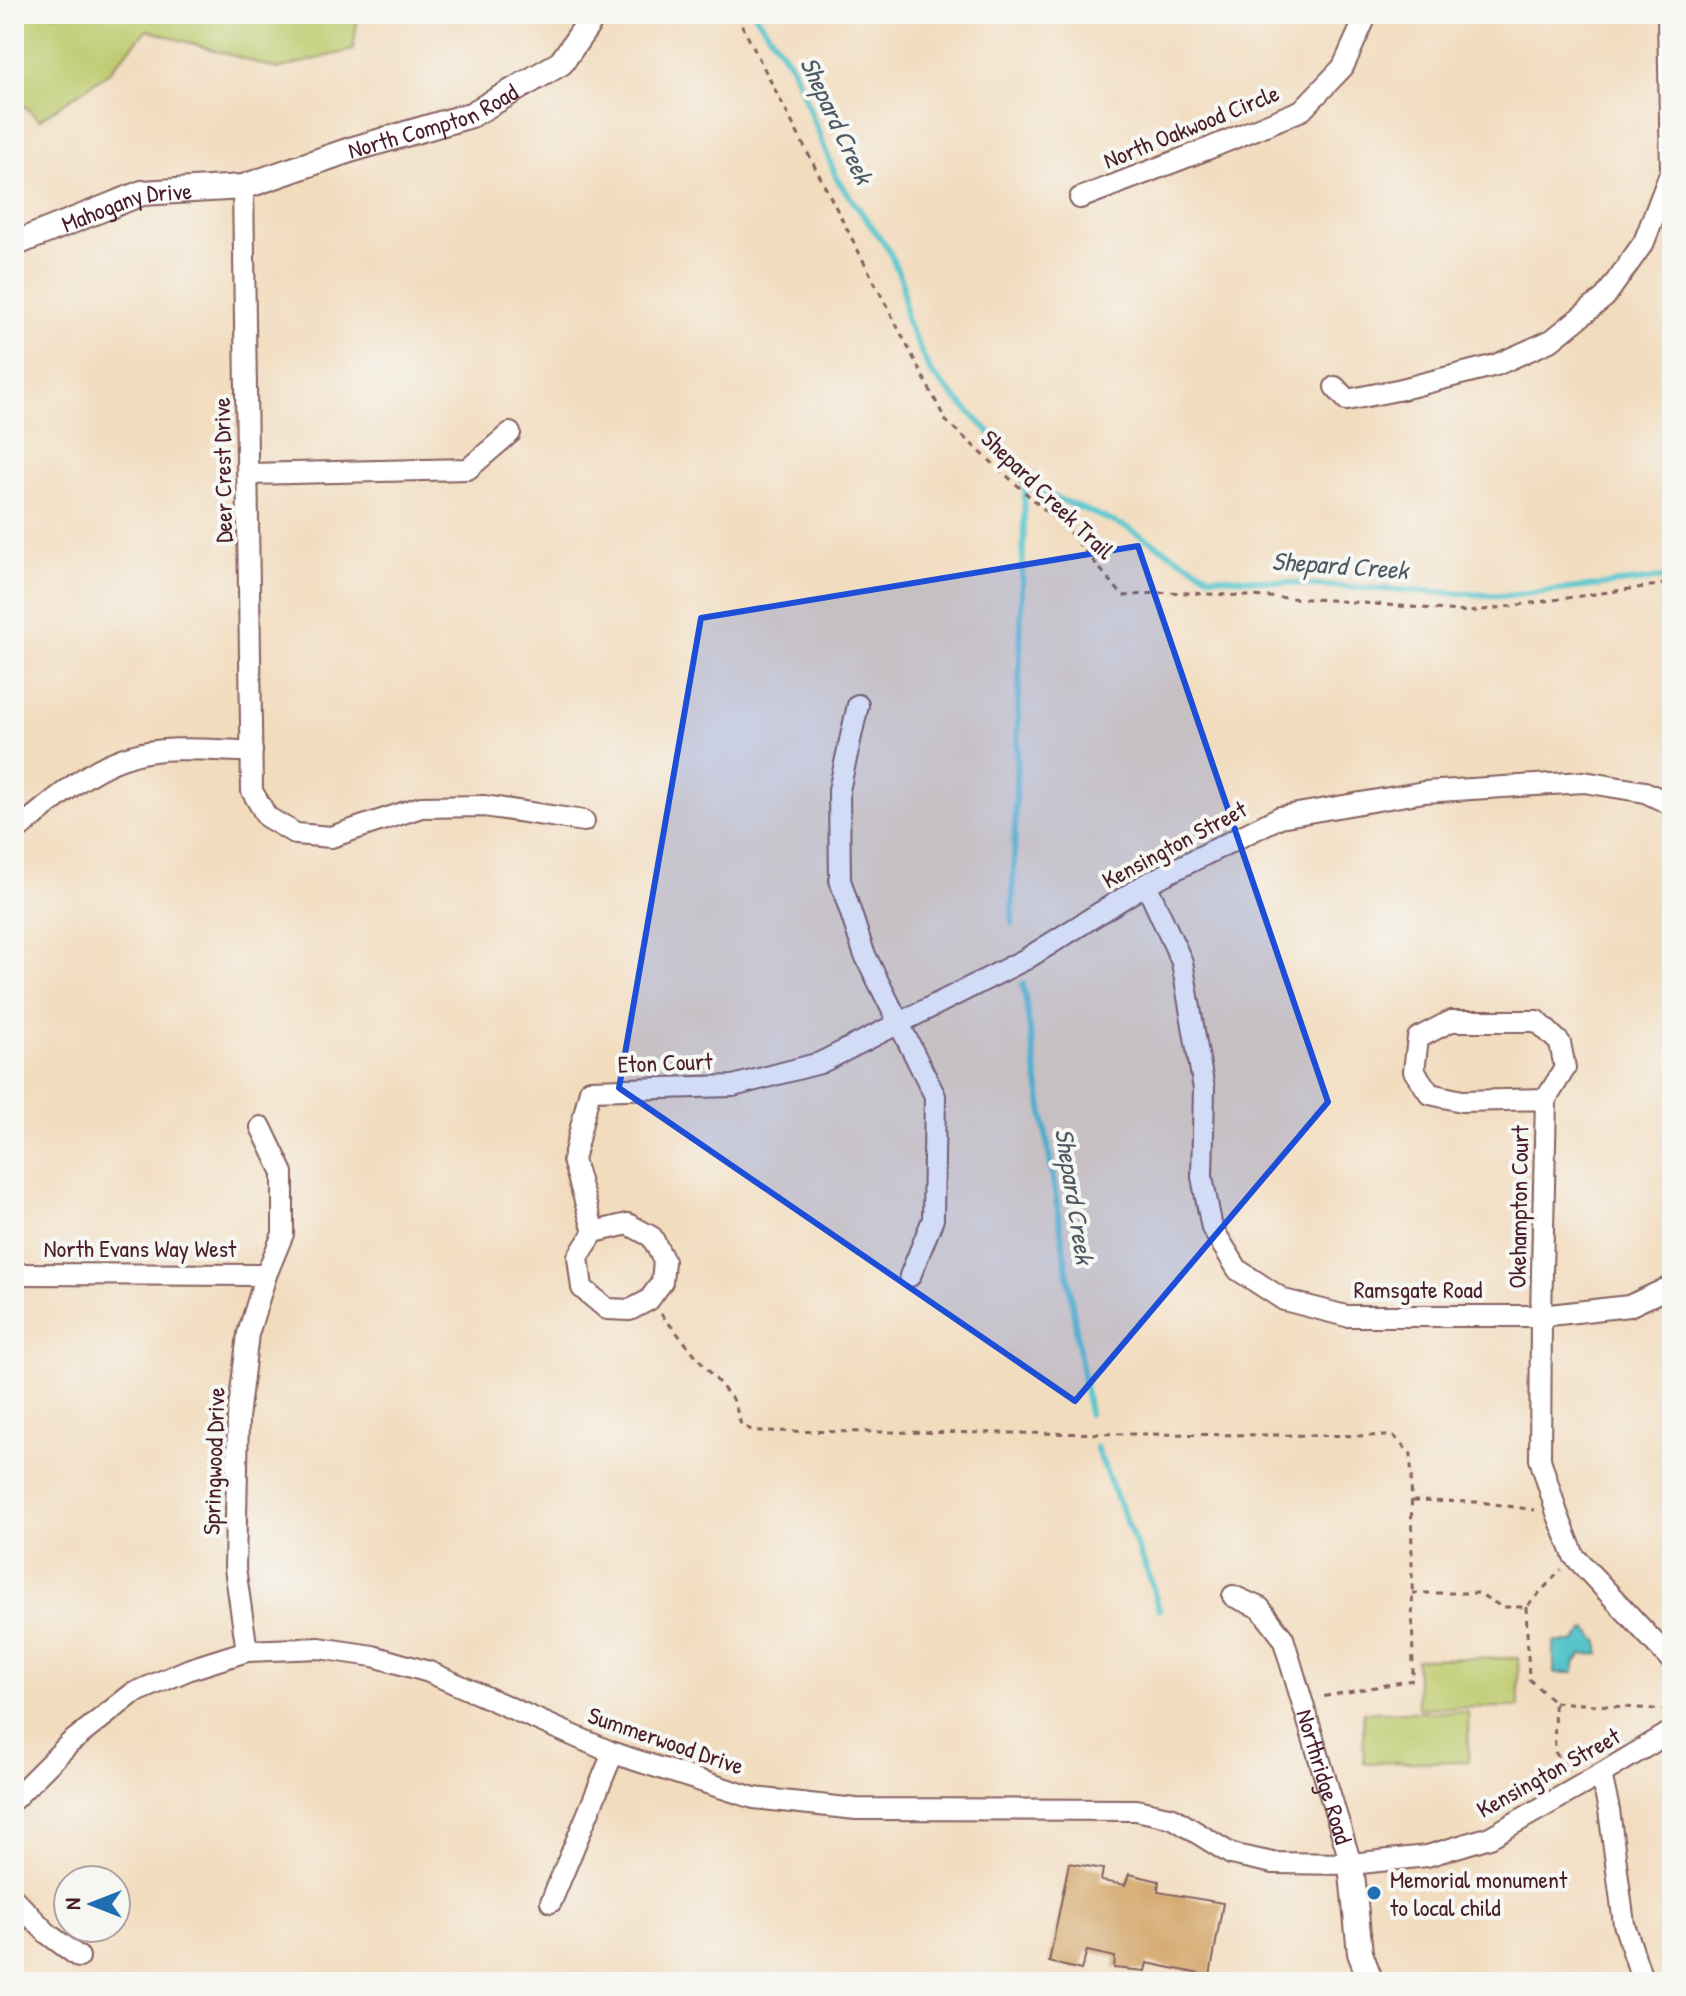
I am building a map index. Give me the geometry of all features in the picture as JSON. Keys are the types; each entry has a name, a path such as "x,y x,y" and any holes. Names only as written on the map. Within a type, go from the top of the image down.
{"street":[{"name":"North Compton Road","path":"243,187 350,150 471,115 561,63 595,14"},
{"name":"North Oakwood Circle","path":"1080,198 1302,110 1343,67 1367,14"},
{"path":"1335,387 1347,400 1496,365 1552,340 1605,297 1644,242 1671,171 1668,14"},
{"name":"Mahogany Drive","path":"14,244 142,193 243,187"},
{"name":"Deer Crest Drive","path":"243,187 252,791 267,817 296,834 331,837 421,807 484,806 584,821"},
{"path":"248,474 468,469 510,433"},
{"path":"858,705 839,790 840,880 864,953 935,1096 933,1219 910,1276"},
{"path":"14,830 72,786 104,766 135,754 169,750 252,751"},
{"name":"Kensington Street","path":"733,1086 820,1063 1026,959 1146,884 1280,817 1424,792 1584,782 1645,792 1672,805"},
{"name":"Ramsgate Road","path":"1146,884 1182,962 1204,1089 1202,1177 1212,1228 1238,1270 1284,1300 1346,1316 1541,1316 1629,1306 1672,1286"},
{"name":"Okehampton Court","path":"1546,1099 1462,1101 1430,1094 1414,1071 1418,1038 1451,1021 1537,1021 1560,1043 1565,1068 1546,1099 1540,1459 1574,1556"},
{"name":"Eton Court","path":"594,1232 573,1160 590,1090 733,1086"},
{"name":"Springwood Drive","path":"247,1651 235,1568 238,1418 248,1334 266,1275 283,1234 283,1173 261,1127"},
{"path":"628,1224 652,1237 664,1261 662,1282 649,1300 630,1310 607,1309 582,1288 578,1257 594,1232 628,1224"},
{"name":"North Evans Way West","path":"14,1274 266,1275"},
{"path":"1574,1556 1672,1661"},
{"name":"Northridge Road","path":"1233,1596 1260,1608 1283,1638 1351,1864 1360,1953 1371,1982"},
{"name":"Summerwood Drive","path":"14,1799 70,1743 132,1694 190,1669 247,1651 319,1648 373,1656 429,1672 613,1753 754,1798 856,1809 1136,1810 1173,1818 1231,1854 1273,1863 1351,1864"},
{"name":"Kensington Street","path":"1351,1864 1427,1856 1490,1837 1672,1731"},
{"path":"551,1902 613,1753"},
{"path":"1601,1774 1609,1810 1624,1924 1642,1979"},
{"path":"14,1899 48,1934 79,1957"}],"path":[{"name":"Shepard Creek Trail","path":"736,14 946,421 1069,532 1123,596 1183,592 1469,612 1672,583"},
{"path":"649,1300 734,1401 741,1425 754,1431 1394,1436 1411,1454 1413,1680 1302,1700"},
{"path":"1412,1501 1480,1502 1557,1513"},
{"path":"1574,1556 1526,1607 1529,1679 1554,1702 1672,1711"},
{"path":"1412,1593 1478,1593 1502,1607 1526,1607"},
{"path":"1554,1702 1555,1752 1579,1785"}],"highlighted area":[{"path":"1138,546 1328,1102 1075,1401 619,1088 701,618"}],"green space":[{"path":"14,14 358,14 353,50 277,69 147,30 108,73 39,120 14,96"},
{"path":"1518,1658 1519,1707 1418,1708 1416,1659"},
{"path":"1363,1712 1468,1712 1469,1761 1364,1763"}],"water":[{"path":"1586,1629 1599,1642 1599,1654 1582,1655 1574,1664 1574,1673 1554,1673 1554,1642 1574,1642"}],"building":[{"path":"1069,1863 1103,1869 1101,1881 1125,1885 1129,1874 1159,1881 1158,1892 1223,1903 1210,1976 1147,1963 1145,1971 1114,1968 1115,1957 1087,1951 1081,1970 1049,1962"}],"waterway":[{"name":"Shepard Creek","path":"755,14 792,66 837,179 888,249 902,281 906,319 931,373 1003,446 1025,485 1012,924"},
{"name":"Shepard Creek","path":"1025,485 1126,527 1210,576 1506,596 1672,577"},
{"name":"Shepard Creek","path":"1023,984 1089,1414"},
{"name":"Shepard Creek","path":"1096,1447 1151,1581 1159,1610"}],"place":[{"name":"Memorial monument to local child","path":"1374,1893"}]}
